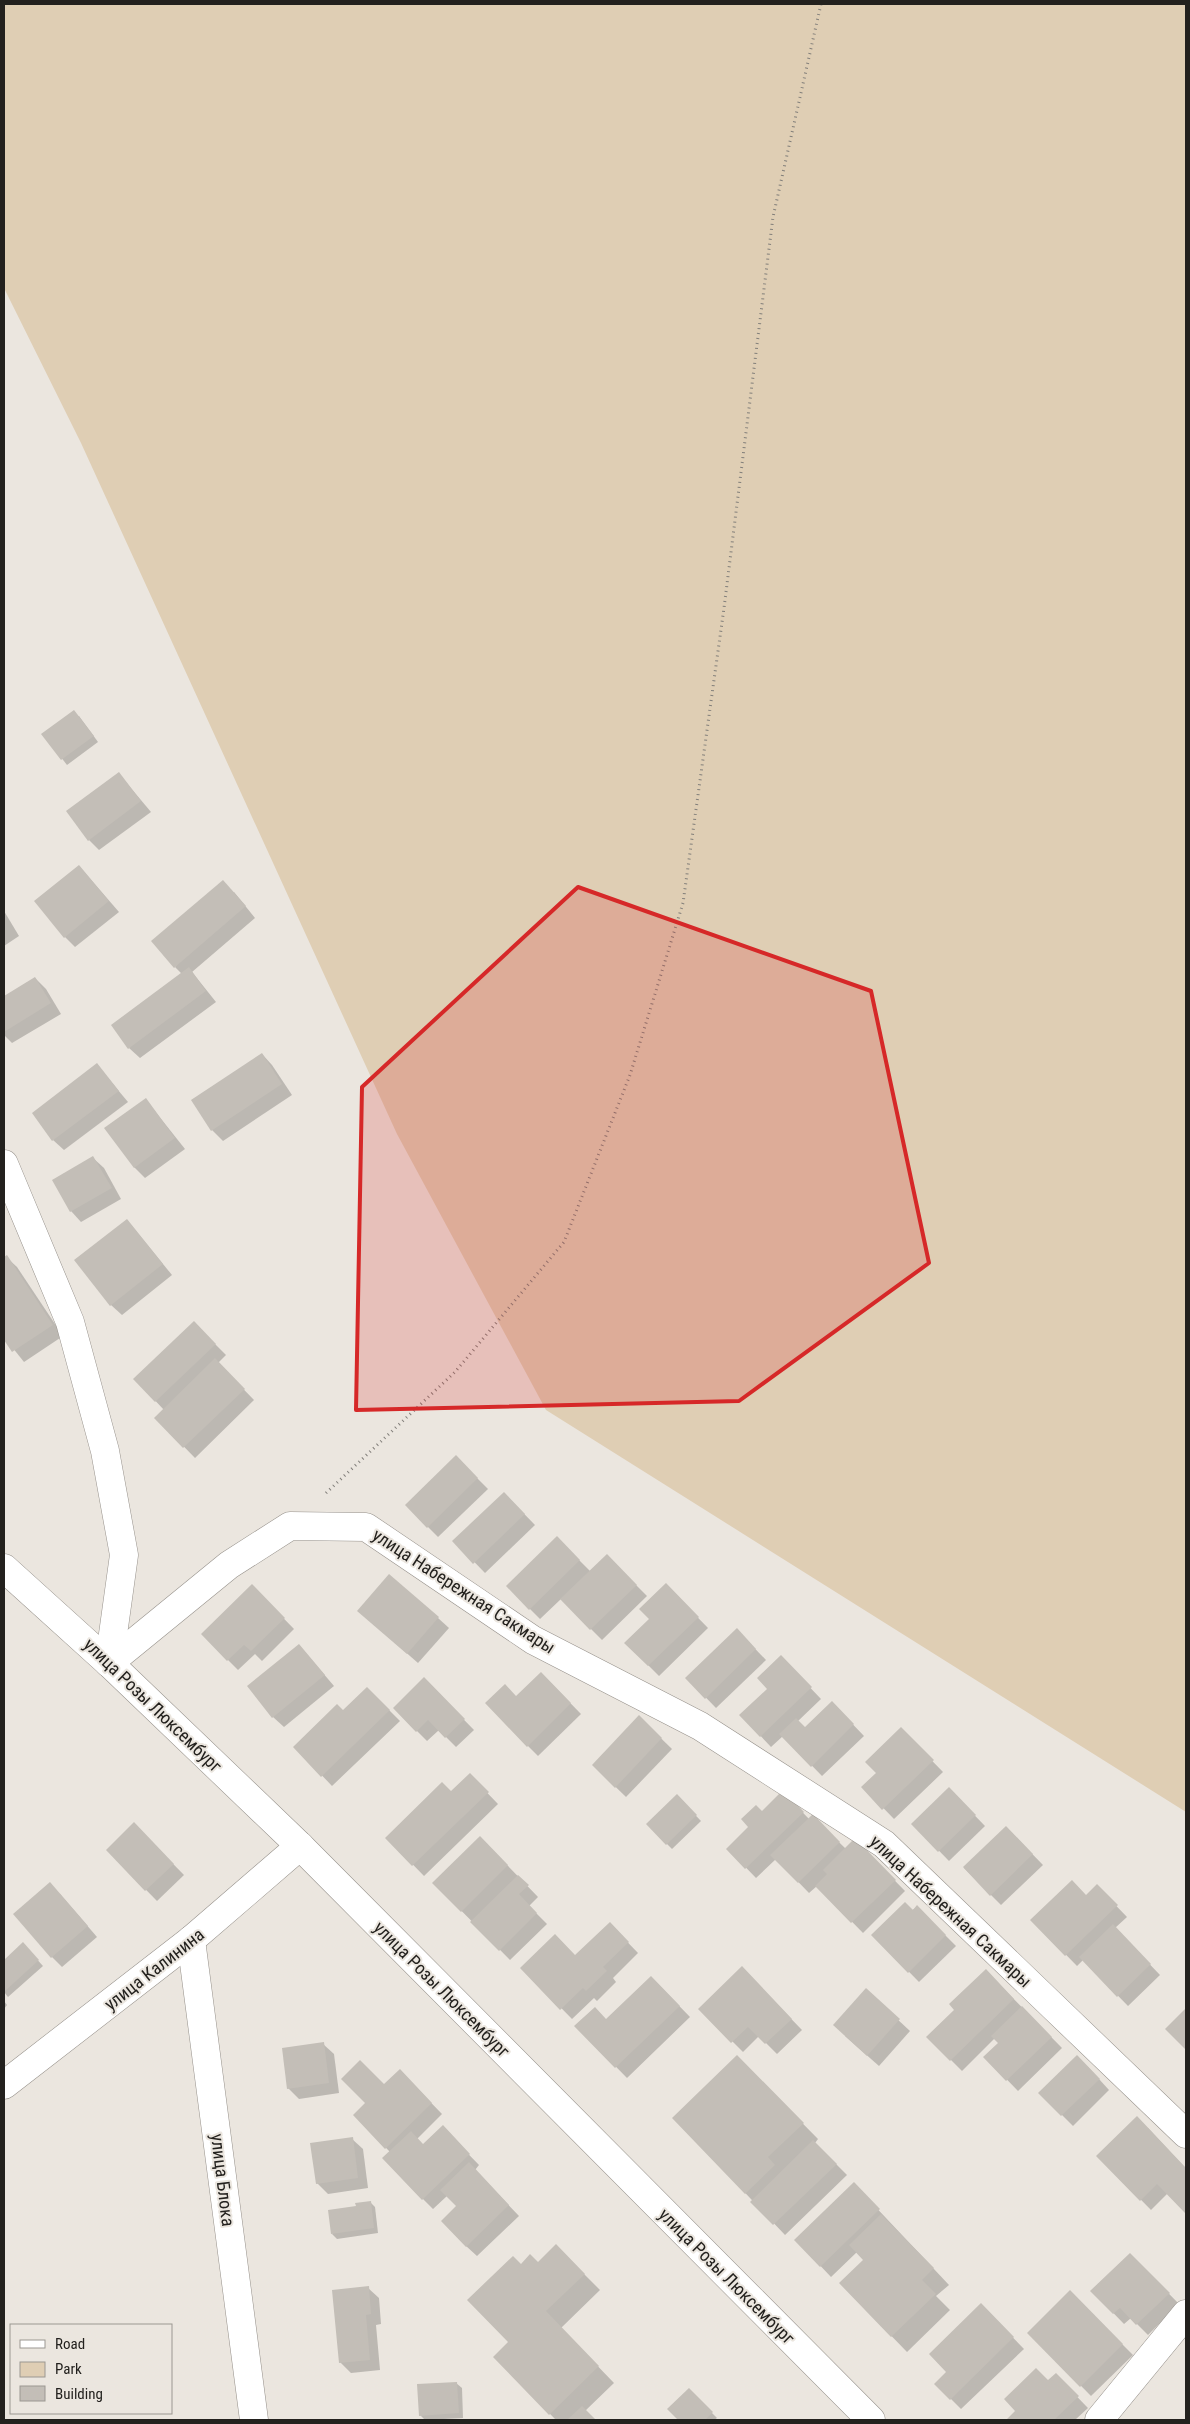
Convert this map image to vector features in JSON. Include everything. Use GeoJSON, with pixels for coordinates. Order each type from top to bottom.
{"type":"FeatureCollection","features":[{"type":"Feature","properties":{"kind":"street"},"geometry":{"type":"LineString","coordinates":[[4,1164],[70,1322],[104,1451],[124,1555],[109,1663]]}},
{"type":"Feature","properties":{"kind":"street"},"geometry":{"type":"LineString","coordinates":[[109,1663],[229,1565],[290,1526]]}},
{"type":"Feature","properties":{"kind":"street","name":"улица Набережная Сакмары"},"geometry":{"type":"LineString","coordinates":[[290,1526],[366,1527],[533,1640],[700,1726],[884,1844],[1186,2134]]}},
{"type":"Feature","properties":{"kind":"street","name":"улица Розы Люксембург"},"geometry":{"type":"LineString","coordinates":[[4,1568],[109,1663],[300,1846],[870,2420]]}},
{"type":"Feature","properties":{"kind":"street","name":"улица Калинина"},"geometry":{"type":"LineString","coordinates":[[4,2085],[191,1940],[300,1846]]}},
{"type":"Feature","properties":{"kind":"street","name":"улица Блока"},"geometry":{"type":"LineString","coordinates":[[191,1940],[254,2420]]}},
{"type":"Feature","properties":{"kind":"street"},"geometry":{"type":"LineString","coordinates":[[1099,2420],[1186,2314]]}},
{"type":"Feature","properties":{"kind":"path"},"geometry":{"type":"LineString","coordinates":[[290,1526],[455,1372],[564,1242],[630,1075],[683,903],[724,608],[773,217],[821,4]]}},
{"type":"Feature","properties":{"kind":"highlighted area"},"geometry":{"type":"Polygon","coordinates":[[[578,887],[871,991],[929,1263],[739,1401],[356,1410],[362,1087],[578,887]]]}},
{"type":"Feature","properties":{"kind":"green space"},"geometry":{"type":"Polygon","coordinates":[[[4,4],[1186,4],[1186,1812],[546,1410],[397,1134],[81,443],[4,288],[4,4]]]}},
{"type":"Feature","properties":{"kind":"building"},"geometry":{"type":"Polygon","coordinates":[[[74,710],[94,736],[61,760],[41,734],[74,710]]]}},
{"type":"Feature","properties":{"kind":"building"},"geometry":{"type":"Polygon","coordinates":[[[119,772],[141,801],[88,841],[66,811],[119,772]]]}},
{"type":"Feature","properties":{"kind":"building"},"geometry":{"type":"Polygon","coordinates":[[[79,865],[109,901],[64,938],[34,901],[79,865]]]}},
{"type":"Feature","properties":{"kind":"building"},"geometry":{"type":"Polygon","coordinates":[[[223,880],[246,906],[174,968],[151,941],[223,880]]]}},
{"type":"Feature","properties":{"kind":"building"},"geometry":{"type":"Polygon","coordinates":[[[189,967],[206,991],[128,1049],[111,1025],[189,967]]]}},
{"type":"Feature","properties":{"kind":"building"},"geometry":{"type":"Polygon","coordinates":[[[35,977],[51,1003],[4,1032],[4,996],[35,977]]]}},
{"type":"Feature","properties":{"kind":"building"},"geometry":{"type":"Polygon","coordinates":[[[262,1053],[282,1084],[211,1131],[191,1100],[262,1053]]]}},
{"type":"Feature","properties":{"kind":"building"},"geometry":{"type":"Polygon","coordinates":[[[97,1063],[119,1091],[52,1141],[32,1113],[97,1063]]]}},
{"type":"Feature","properties":{"kind":"building"},"geometry":{"type":"Polygon","coordinates":[[[146,1098],[175,1138],[134,1168],[104,1128],[146,1098]]]}},
{"type":"Feature","properties":{"kind":"building"},"geometry":{"type":"Polygon","coordinates":[[[93,1156],[112,1188],[70,1212],[52,1180],[93,1156]]]}},
{"type":"Feature","properties":{"kind":"building"},"geometry":{"type":"Polygon","coordinates":[[[127,1219],[163,1264],[110,1306],[74,1260],[127,1219]]]}},
{"type":"Feature","properties":{"kind":"building"},"geometry":{"type":"Polygon","coordinates":[[[7,1255],[53,1325],[12,1352],[4,1340],[4,1257],[7,1255]]]}},
{"type":"Feature","properties":{"kind":"building"},"geometry":{"type":"Polygon","coordinates":[[[194,1321],[216,1344],[155,1402],[133,1379],[194,1321]]]}},
{"type":"Feature","properties":{"kind":"building"},"geometry":{"type":"Polygon","coordinates":[[[215,1358],[245,1389],[183,1448],[154,1418],[215,1358]]]}},
{"type":"Feature","properties":{"kind":"building"},"geometry":{"type":"Polygon","coordinates":[[[456,1455],[478,1478],[427,1528],[405,1505],[456,1455]]]}},
{"type":"Feature","properties":{"kind":"building"},"geometry":{"type":"Polygon","coordinates":[[[504,1492],[525,1514],[473,1564],[452,1541],[504,1492]]]}},
{"type":"Feature","properties":{"kind":"building"},"geometry":{"type":"Polygon","coordinates":[[[557,1536],[580,1560],[529,1610],[506,1586],[557,1536]]]}},
{"type":"Feature","properties":{"kind":"building"},"geometry":{"type":"Polygon","coordinates":[[[607,1554],[637,1585],[590,1630],[560,1599],[607,1554]]]}},
{"type":"Feature","properties":{"kind":"building"},"geometry":{"type":"Polygon","coordinates":[[[389,1574],[439,1617],[407,1654],[357,1611],[389,1574]]]}},
{"type":"Feature","properties":{"kind":"building"},"geometry":{"type":"Polygon","coordinates":[[[666,1583],[699,1617],[648,1666],[624,1643],[649,1619],[639,1609],[666,1583]]]}},
{"type":"Feature","properties":{"kind":"building"},"geometry":{"type":"Polygon","coordinates":[[[252,1584],[285,1618],[251,1651],[244,1645],[227,1661],[201,1634],[252,1584]]]}},
{"type":"Feature","properties":{"kind":"building"},"geometry":{"type":"Polygon","coordinates":[[[737,1628],[756,1649],[705,1699],[685,1678],[737,1628]]]}},
{"type":"Feature","properties":{"kind":"building"},"geometry":{"type":"Polygon","coordinates":[[[299,1644],[325,1675],[272,1718],[247,1686],[299,1644]]]}},
{"type":"Feature","properties":{"kind":"building"},"geometry":{"type":"Polygon","coordinates":[[[781,1655],[812,1687],[760,1737],[739,1715],[767,1689],[757,1678],[781,1655]]]}},
{"type":"Feature","properties":{"kind":"building"},"geometry":{"type":"Polygon","coordinates":[[[541,1672],[571,1703],[527,1747],[485,1703],[505,1684],[516,1696],[541,1672]]]}},
{"type":"Feature","properties":{"kind":"building"},"geometry":{"type":"Polygon","coordinates":[[[424,1677],[465,1719],[445,1738],[428,1720],[416,1732],[393,1708],[424,1677]]]}},
{"type":"Feature","properties":{"kind":"building"},"geometry":{"type":"Polygon","coordinates":[[[367,1687],[390,1710],[321,1777],[293,1747],[337,1704],[343,1710],[367,1687]]]}},
{"type":"Feature","properties":{"kind":"building"},"geometry":{"type":"Polygon","coordinates":[[[832,1701],[854,1724],[811,1767],[779,1734],[796,1718],[805,1727],[832,1701]]]}},
{"type":"Feature","properties":{"kind":"building"},"geometry":{"type":"Polygon","coordinates":[[[639,1715],[662,1738],[615,1788],[592,1765],[639,1715]]]}},
{"type":"Feature","properties":{"kind":"building"},"geometry":{"type":"Polygon","coordinates":[[[901,1727],[934,1760],[882,1810],[861,1787],[876,1773],[865,1762],[901,1727]]]}},
{"type":"Feature","properties":{"kind":"building"},"geometry":{"type":"Polygon","coordinates":[[[470,1773],[489,1792],[412,1866],[385,1838],[442,1782],[451,1791],[470,1773]]]}},
{"type":"Feature","properties":{"kind":"building"},"geometry":{"type":"Polygon","coordinates":[[[949,1787],[976,1815],[938,1852],[911,1824],[949,1787]]]}},
{"type":"Feature","properties":{"kind":"building"},"geometry":{"type":"Polygon","coordinates":[[[783,1790],[804,1812],[745,1869],[726,1849],[748,1827],[741,1819],[756,1805],[762,1811],[783,1790]]]}},
{"type":"Feature","properties":{"kind":"building"},"geometry":{"type":"Polygon","coordinates":[[[677,1794],[697,1815],[666,1845],[646,1824],[677,1794]]]}},
{"type":"Feature","properties":{"kind":"building"},"geometry":{"type":"Polygon","coordinates":[[[813,1814],[840,1842],[798,1883],[770,1855],[813,1814]]]}},
{"type":"Feature","properties":{"kind":"building"},"geometry":{"type":"Polygon","coordinates":[[[134,1822],[174,1864],[145,1891],[106,1850],[134,1822]]]}},
{"type":"Feature","properties":{"kind":"building"},"geometry":{"type":"Polygon","coordinates":[[[1006,1826],[1033,1854],[990,1896],[963,1867],[1006,1826]]]}},
{"type":"Feature","properties":{"kind":"building"},"geometry":{"type":"Polygon","coordinates":[[[480,1836],[508,1865],[461,1912],[432,1883],[480,1836]]]}},
{"type":"Feature","properties":{"kind":"building"},"geometry":{"type":"Polygon","coordinates":[[[855,1838],[896,1880],[851,1923],[815,1886],[827,1874],[823,1870],[855,1838]]]}},
{"type":"Feature","properties":{"kind":"building"},"geometry":{"type":"Polygon","coordinates":[[[518,1875],[529,1885],[519,1894],[537,1913],[499,1951],[470,1922],[518,1875]]]}},
{"type":"Feature","properties":{"kind":"building"},"geometry":{"type":"Polygon","coordinates":[[[1072,1880],[1086,1895],[1097,1884],[1118,1905],[1065,1956],[1030,1920],[1072,1880]]]}},
{"type":"Feature","properties":{"kind":"building"},"geometry":{"type":"Polygon","coordinates":[[[50,1882],[88,1926],[51,1958],[13,1914],[50,1882]]]}},
{"type":"Feature","properties":{"kind":"building"},"geometry":{"type":"Polygon","coordinates":[[[905,1902],[913,1910],[917,1905],[946,1935],[908,1973],[871,1935],[905,1902]]]}},
{"type":"Feature","properties":{"kind":"building"},"geometry":{"type":"Polygon","coordinates":[[[610,1922],[629,1942],[603,1967],[607,1971],[586,1991],[583,1988],[560,2010],[520,1968],[555,1934],[575,1955],[610,1922]]]}},
{"type":"Feature","properties":{"kind":"building"},"geometry":{"type":"Polygon","coordinates":[[[1113,1924],[1151,1964],[1117,1997],[1079,1957],[1113,1924]]]}},
{"type":"Feature","properties":{"kind":"building"},"geometry":{"type":"Polygon","coordinates":[[[23,1942],[39,1960],[4,1992],[4,1960],[23,1942]]]}},
{"type":"Feature","properties":{"kind":"building"},"geometry":{"type":"Polygon","coordinates":[[[742,1966],[792,2019],[765,2044],[748,2027],[731,2043],[698,2009],[742,1966]]]}},
{"type":"Feature","properties":{"kind":"building"},"geometry":{"type":"Polygon","coordinates":[[[986,1969],[1014,1999],[950,2061],[926,2037],[954,2010],[949,2004],[986,1969]]]}},
{"type":"Feature","properties":{"kind":"building"},"geometry":{"type":"Polygon","coordinates":[[[651,1976],[680,2006],[615,2068],[574,2026],[595,2007],[606,2019],[651,1976]]]}},
{"type":"Feature","properties":{"kind":"building"},"geometry":{"type":"Polygon","coordinates":[[[866,1988],[900,2019],[867,2056],[833,2025],[866,1988]]]}},
{"type":"Feature","properties":{"kind":"building"},"geometry":{"type":"Polygon","coordinates":[[[1022,2006],[1052,2037],[1006,2081],[983,2057],[998,2043],[991,2036],[1022,2006]]]}},
{"type":"Feature","properties":{"kind":"building"},"geometry":{"type":"Polygon","coordinates":[[[1186,2008],[1186,2050],[1165,2029],[1186,2008]]]}},
{"type":"Feature","properties":{"kind":"building"},"geometry":{"type":"Polygon","coordinates":[[[324,2042],[329,2083],[287,2089],[282,2048],[324,2042]]]}},
{"type":"Feature","properties":{"kind":"building"},"geometry":{"type":"Polygon","coordinates":[[[737,2055],[804,2123],[768,2157],[775,2165],[745,2194],[672,2118],[737,2055]]]}},
{"type":"Feature","properties":{"kind":"building"},"geometry":{"type":"Polygon","coordinates":[[[1077,2055],[1100,2079],[1061,2116],[1038,2093],[1077,2055]]]}},
{"type":"Feature","properties":{"kind":"building"},"geometry":{"type":"Polygon","coordinates":[[[360,2060],[384,2084],[400,2069],[432,2103],[385,2149],[353,2115],[365,2103],[341,2079],[360,2060]]]}},
{"type":"Feature","properties":{"kind":"building"},"geometry":{"type":"Polygon","coordinates":[[[1137,2116],[1186,2168],[1185,2213],[1157,2184],[1140,2201],[1096,2156],[1137,2116]]]}},
{"type":"Feature","properties":{"kind":"building"},"geometry":{"type":"Polygon","coordinates":[[[443,2125],[470,2154],[422,2200],[382,2158],[411,2131],[423,2144],[443,2125]]]}},
{"type":"Feature","properties":{"kind":"building"},"geometry":{"type":"Polygon","coordinates":[[[353,2137],[358,2178],[316,2184],[310,2143],[353,2137]]]}},
{"type":"Feature","properties":{"kind":"building"},"geometry":{"type":"Polygon","coordinates":[[[813,2140],[837,2164],[773,2225],[750,2202],[813,2140]]]}},
{"type":"Feature","properties":{"kind":"building"},"geometry":{"type":"Polygon","coordinates":[[[469,2162],[509,2205],[466,2247],[441,2221],[456,2206],[440,2190],[469,2162]]]}},
{"type":"Feature","properties":{"kind":"building"},"geometry":{"type":"Polygon","coordinates":[[[854,2182],[880,2209],[820,2267],[794,2240],[854,2182]]]}},
{"type":"Feature","properties":{"kind":"building"},"geometry":{"type":"Polygon","coordinates":[[[371,2201],[374,2228],[331,2234],[328,2210],[356,2206],[355,2203],[371,2201]]]}},
{"type":"Feature","properties":{"kind":"building"},"geometry":{"type":"Polygon","coordinates":[[[881,2214],[934,2268],[922,2280],[936,2294],[891,2337],[839,2283],[863,2260],[849,2245],[881,2214]]]}},
{"type":"Feature","properties":{"kind":"building"},"geometry":{"type":"Polygon","coordinates":[[[556,2244],[585,2274],[546,2311],[599,2366],[549,2415],[493,2357],[508,2342],[467,2300],[513,2256],[521,2264],[530,2254],[538,2262],[556,2244]]]}},
{"type":"Feature","properties":{"kind":"building"},"geometry":{"type":"Polygon","coordinates":[[[1130,2253],[1170,2293],[1136,2325],[1120,2308],[1113,2314],[1090,2291],[1130,2253]]]}},
{"type":"Feature","properties":{"kind":"building"},"geometry":{"type":"Polygon","coordinates":[[[369,2286],[371,2314],[366,2315],[370,2360],[339,2363],[332,2290],[369,2286]]]}},
{"type":"Feature","properties":{"kind":"building"},"geometry":{"type":"Polygon","coordinates":[[[1070,2290],[1123,2344],[1080,2387],[1027,2333],[1070,2290]]]}},
{"type":"Feature","properties":{"kind":"building"},"geometry":{"type":"Polygon","coordinates":[[[981,2303],[1014,2337],[950,2400],[934,2384],[946,2372],[929,2354],[981,2303]]]}},
{"type":"Feature","properties":{"kind":"building"},"geometry":{"type":"Polygon","coordinates":[[[1036,2368],[1048,2380],[1056,2373],[1079,2396],[1054,2420],[1006,2420],[1015,2411],[1004,2399],[1036,2368]]]}},
{"type":"Feature","properties":{"kind":"building"},"geometry":{"type":"Polygon","coordinates":[[[457,2382],[459,2413],[419,2416],[417,2384],[457,2382]]]}},
{"type":"Feature","properties":{"kind":"building"},"geometry":{"type":"Polygon","coordinates":[[[689,2388],[713,2412],[705,2420],[678,2420],[667,2409],[689,2388]]]}},
{"type":"Feature","properties":{"kind":"building"},"geometry":{"type":"Polygon","coordinates":[[[582,2406],[596,2420],[567,2420],[582,2406]]]}}]}
